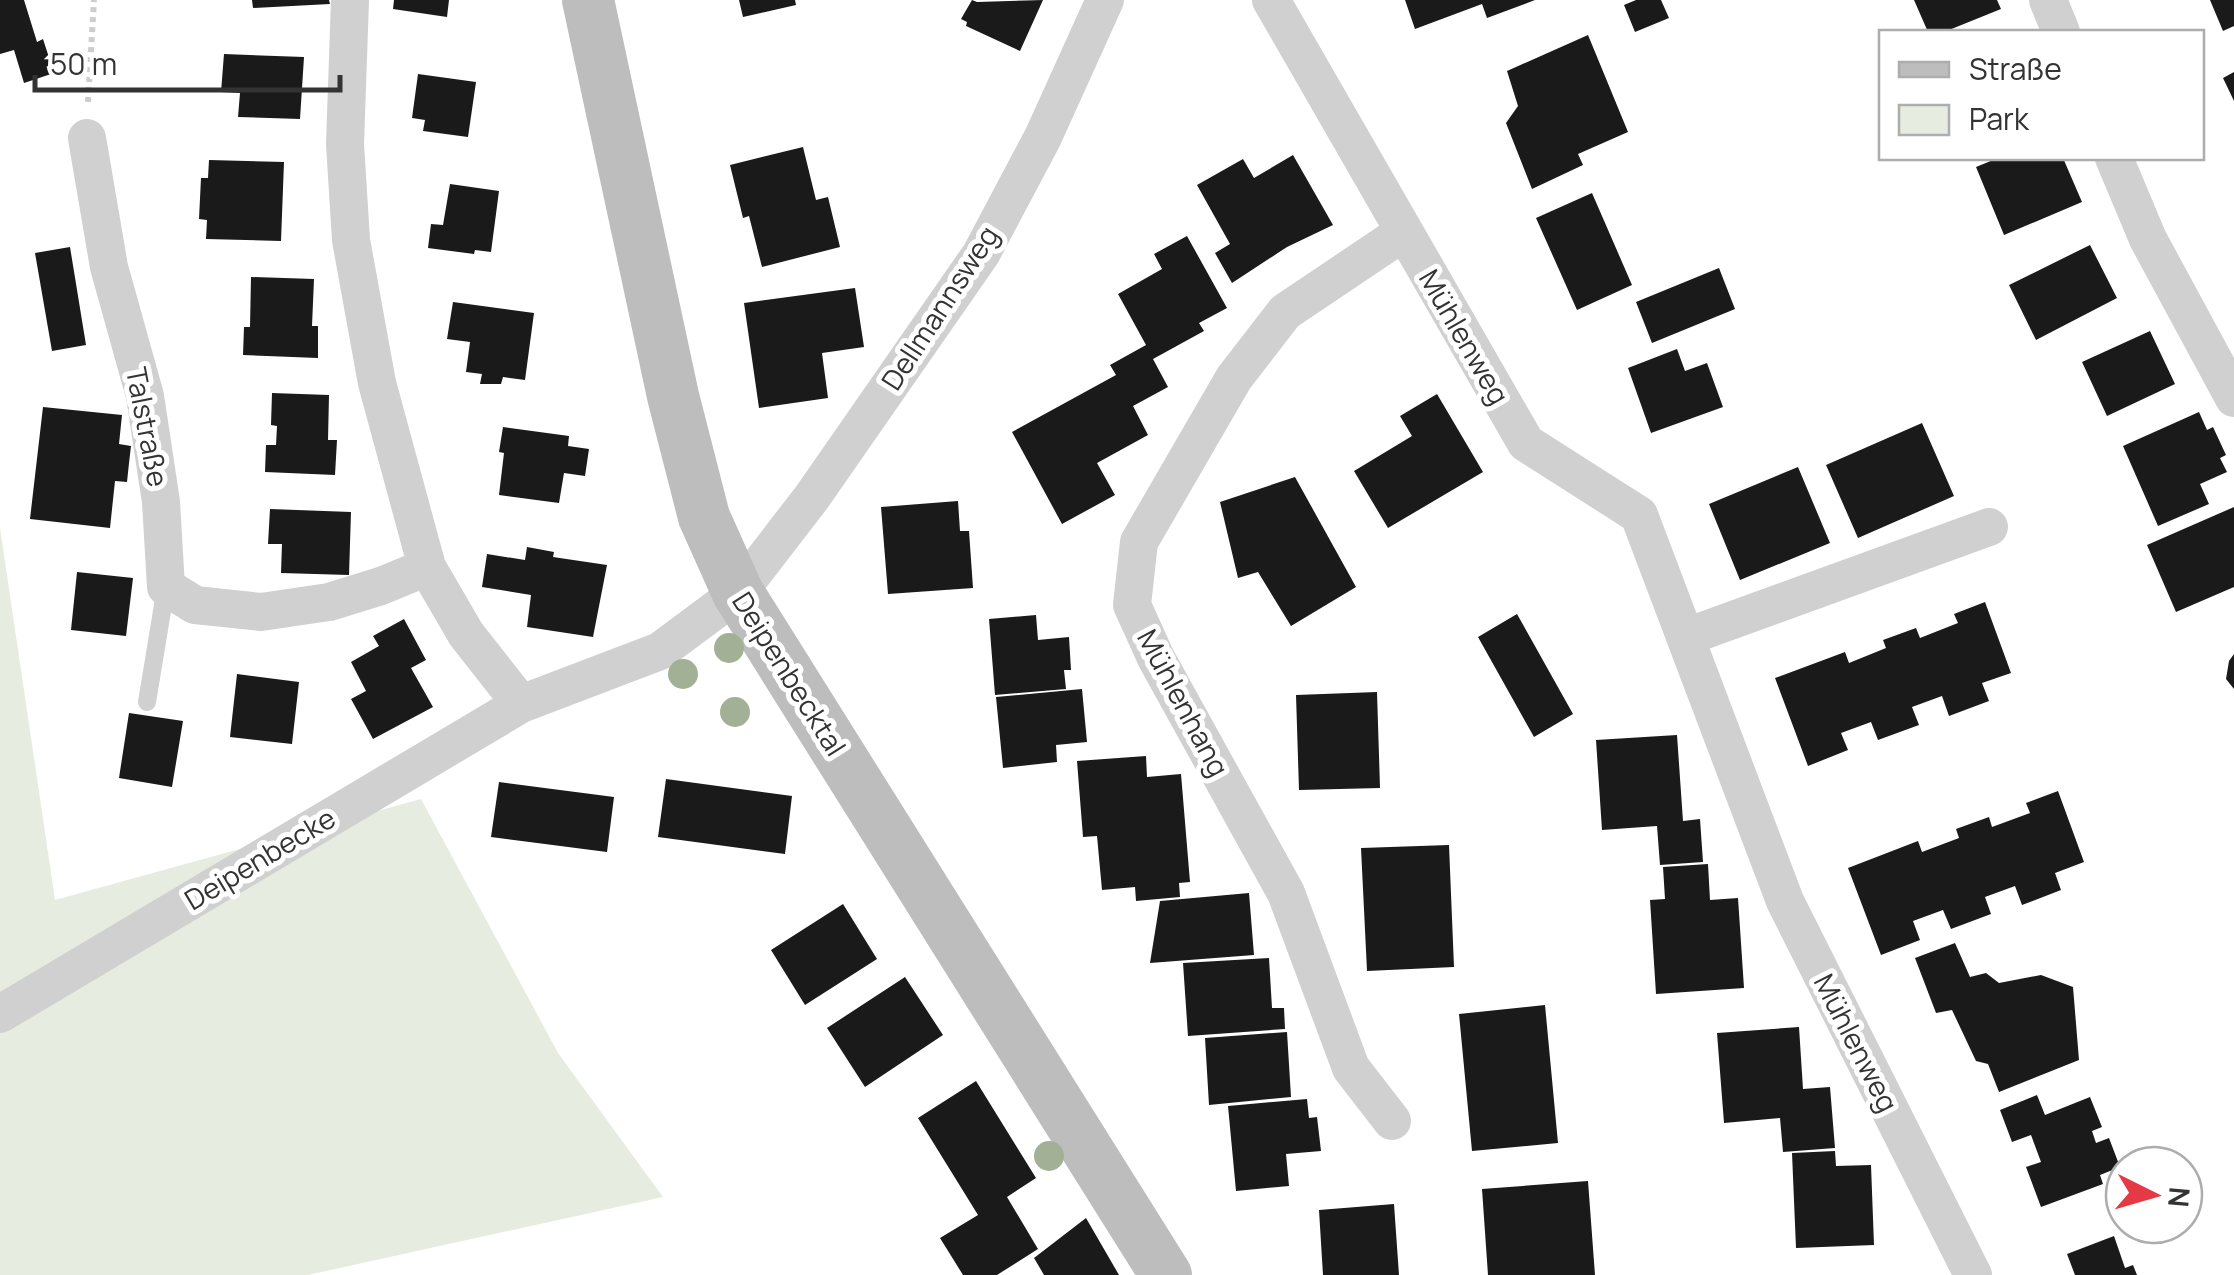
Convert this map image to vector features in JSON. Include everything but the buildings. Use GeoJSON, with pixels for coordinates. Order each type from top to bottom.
{"type":"FeatureCollection","features":[{"type":"Feature","properties":{"kind":"main road","name":"Deipenbecktal"},"geometry":{"type":"LineString","coordinates":[[588,0],[677,413],[704,517],[738,593],[1166,1275]]}},
{"type":"Feature","properties":{"kind":"street"},"geometry":{"type":"LineString","coordinates":[[350,0],[345,144],[350,240],[377,384],[426,566],[466,634],[520,704],[660,651],[738,593]]}},
{"type":"Feature","properties":{"kind":"street","name":"Dellmannsweg"},"geometry":{"type":"LineString","coordinates":[[738,593],[812,497],[980,254],[1044,137],[1105,0]]}},
{"type":"Feature","properties":{"kind":"street","name":"Mühlenweg"},"geometry":{"type":"LineString","coordinates":[[1271,0],[1526,443],[1640,515],[1785,901],[1973,1275]]}},
{"type":"Feature","properties":{"kind":"street"},"geometry":{"type":"LineString","coordinates":[[2048,0],[2060,30]]}},
{"type":"Feature","properties":{"kind":"street","name":"Talstraße"},"geometry":{"type":"LineString","coordinates":[[87,138],[109,267],[145,396],[161,502],[166,586]]}},
{"type":"Feature","properties":{"kind":"street"},"geometry":{"type":"LineString","coordinates":[[2115,160],[2148,238],[2232,385]]}},
{"type":"Feature","properties":{"kind":"street","name":"Mühlenhang"},"geometry":{"type":"LineString","coordinates":[[1392,1121],[1351,1068],[1286,893],[1156,658],[1132,605],[1138,542],[1234,378],[1284,312],[1404,232]]}},
{"type":"Feature","properties":{"kind":"street"},"geometry":{"type":"LineString","coordinates":[[1686,637],[1988,526]]}},
{"type":"Feature","properties":{"kind":"street"},"geometry":{"type":"LineString","coordinates":[[166,586],[195,605],[260,612],[329,602],[381,586],[426,566]]}},
{"type":"Feature","properties":{"kind":"street","name":"Deipenbecke"},"geometry":{"type":"LineString","coordinates":[[0,1014],[520,704]]}},
{"type":"Feature","properties":{"kind":"lane"},"geometry":{"type":"LineString","coordinates":[[148,702],[166,586]]}},
{"type":"Feature","properties":{"kind":"path"},"geometry":{"type":"LineString","coordinates":[[87,138],[94,0]]}},
{"type":"Feature","properties":{"kind":"green space"},"geometry":{"type":"Polygon","coordinates":[[[0,528],[55,900],[421,799],[558,1053],[663,1197],[308,1275],[0,1275],[0,528]]]}}]}
